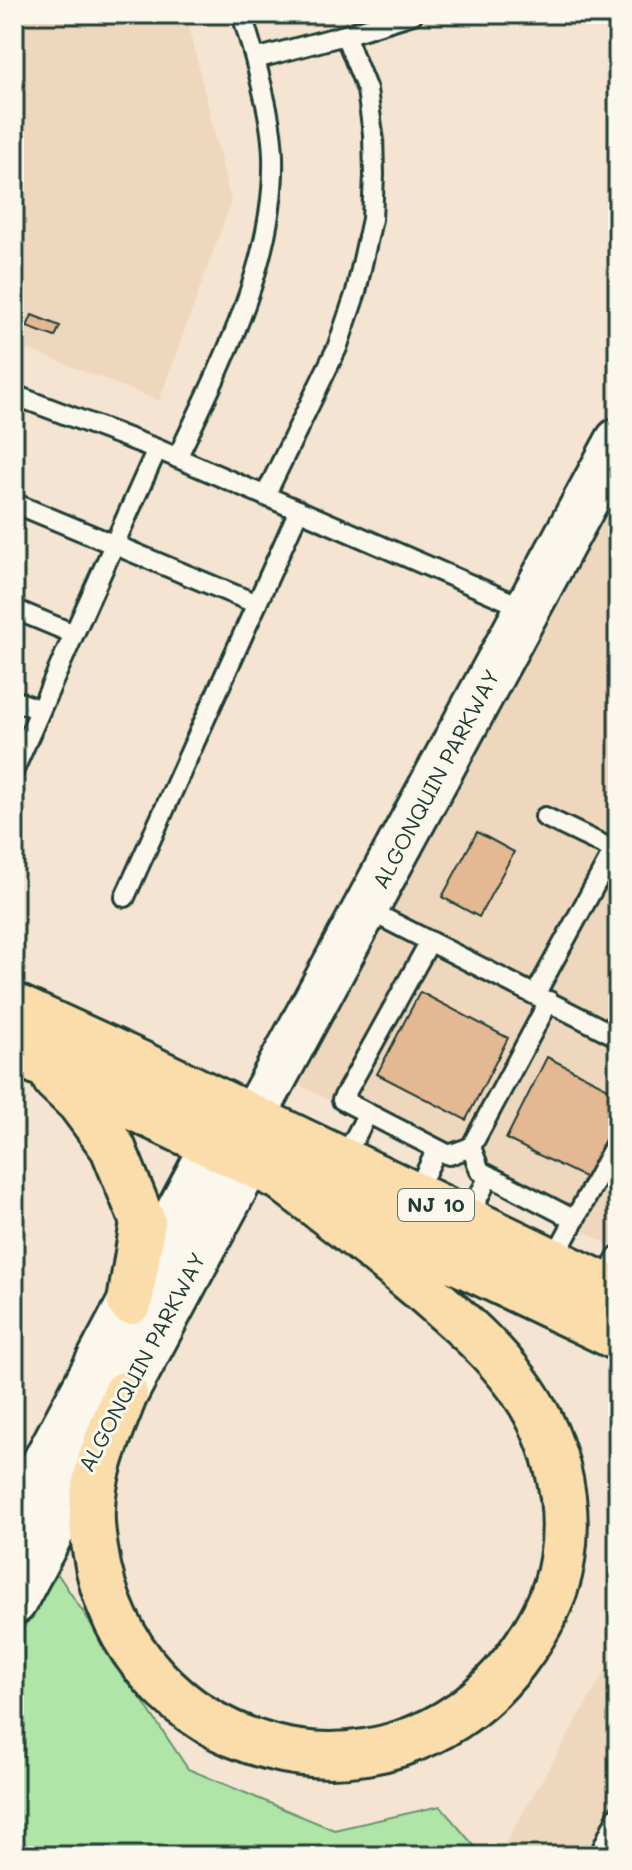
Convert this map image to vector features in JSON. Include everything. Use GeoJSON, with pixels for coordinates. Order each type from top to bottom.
{"type":"FeatureCollection","features":[{"type":"Feature","properties":{"kind":"main road","name":"NJ 10"},"geometry":{"type":"LineString","coordinates":[[15,1004],[553,1261],[613,1277]]}},
{"type":"Feature","properties":{"kind":"main road","name":"NJ 10"},"geometry":{"type":"LineString","coordinates":[[25,1056],[618,1338]]}},
{"type":"Feature","properties":{"kind":"main road"},"geometry":{"type":"LineString","coordinates":[[25,1056],[79,1102],[113,1148],[143,1222],[130,1302]]}},
{"type":"Feature","properties":{"kind":"main road"},"geometry":{"type":"LineString","coordinates":[[125,1394],[97,1470],[92,1529],[99,1572],[112,1613],[132,1651],[160,1684],[193,1712],[230,1734],[271,1748],[313,1755],[357,1754],[399,1745],[439,1728],[474,1704],[505,1673],[532,1639],[559,1580],[566,1538],[564,1495],[555,1459],[536,1413],[519,1384],[486,1344],[406,1275],[248,1161]]}},
{"type":"Feature","properties":{"kind":"street","name":"ALGONQUIN PARKWAY"},"geometry":{"type":"LineString","coordinates":[[14,1602],[248,1161],[253,1117],[618,441]]}},
{"type":"Feature","properties":{"kind":"street","name":"ALGONQUIN PARKWAY"},"geometry":{"type":"LineString","coordinates":[[14,1520],[130,1302],[248,1161]]}},
{"type":"Feature","properties":{"kind":"lane"},"geometry":{"type":"LineString","coordinates":[[177,458],[237,322],[259,264],[267,229],[273,155],[269,111],[242,14]]}},
{"type":"Feature","properties":{"kind":"lane"},"geometry":{"type":"LineString","coordinates":[[255,59],[413,14]]}},
{"type":"Feature","properties":{"kind":"lane"},"geometry":{"type":"LineString","coordinates":[[265,496],[337,348],[356,292],[372,219],[373,134],[367,90],[345,35]]}},
{"type":"Feature","properties":{"kind":"lane"},"geometry":{"type":"LineString","coordinates":[[14,395],[157,449],[527,609]]}},
{"type":"Feature","properties":{"kind":"lane"},"geometry":{"type":"LineString","coordinates":[[14,770],[157,449]]}},
{"type":"Feature","properties":{"kind":"lane"},"geometry":{"type":"LineString","coordinates":[[14,503],[257,604]]}},
{"type":"Feature","properties":{"kind":"lane"},"geometry":{"type":"LineString","coordinates":[[125,897],[299,510]]}},
{"type":"Feature","properties":{"kind":"lane"},"geometry":{"type":"LineString","coordinates":[[14,609],[74,634]]}},
{"type":"Feature","properties":{"kind":"lane"},"geometry":{"type":"LineString","coordinates":[[14,700],[40,710]]}},
{"type":"Feature","properties":{"kind":"lane"},"geometry":{"type":"LineString","coordinates":[[430,941],[342,1100],[449,1155],[471,1147],[616,851],[545,817]]}},
{"type":"Feature","properties":{"kind":"lane"},"geometry":{"type":"LineString","coordinates":[[366,909],[618,1037]]}},
{"type":"Feature","properties":{"kind":"lane"},"geometry":{"type":"LineString","coordinates":[[343,1161],[368,1113]]}},
{"type":"Feature","properties":{"kind":"lane"},"geometry":{"type":"LineString","coordinates":[[553,1261],[618,1139]]}},
{"type":"Feature","properties":{"kind":"lane"},"geometry":{"type":"LineString","coordinates":[[471,1147],[480,1171],[575,1220]]}},
{"type":"Feature","properties":{"kind":"lane"},"geometry":{"type":"LineString","coordinates":[[415,1195],[437,1149]]}},
{"type":"Feature","properties":{"kind":"lane"},"geometry":{"type":"LineString","coordinates":[[467,1220],[489,1176]]}},
{"type":"Feature","properties":{"kind":"lane"},"geometry":{"type":"LineString","coordinates":[[599,1856],[618,1815]]}},
{"type":"Feature","properties":{"kind":"shaded area"},"geometry":{"type":"Polygon","coordinates":[[[14,14],[186,14],[231,202],[159,401],[28,349],[14,372],[14,14]]]}},
{"type":"Feature","properties":{"kind":"shaded area"},"geometry":{"type":"Polygon","coordinates":[[[618,437],[618,1247],[292,1081],[618,437]]]}},
{"type":"Feature","properties":{"kind":"shaded area"},"geometry":{"type":"Polygon","coordinates":[[[618,1649],[618,1856],[498,1856],[618,1649]]]}},
{"type":"Feature","properties":{"kind":"green space"},"geometry":{"type":"Polygon","coordinates":[[[55,1570],[188,1769],[334,1830],[440,1806],[483,1856],[14,1856],[14,1646],[55,1570]]]}},
{"type":"Feature","properties":{"kind":"building"},"geometry":{"type":"Polygon","coordinates":[[[32,315],[60,326],[55,337],[27,327],[32,315]]]}},
{"type":"Feature","properties":{"kind":"building"},"geometry":{"type":"Polygon","coordinates":[[[477,832],[514,852],[479,917],[442,897],[477,832]]]}},
{"type":"Feature","properties":{"kind":"building"},"geometry":{"type":"Polygon","coordinates":[[[420,992],[508,1038],[466,1120],[377,1074],[420,992]]]}},
{"type":"Feature","properties":{"kind":"building"},"geometry":{"type":"Polygon","coordinates":[[[547,1057],[618,1093],[618,1114],[586,1178],[506,1139],[547,1057]]]}}]}
